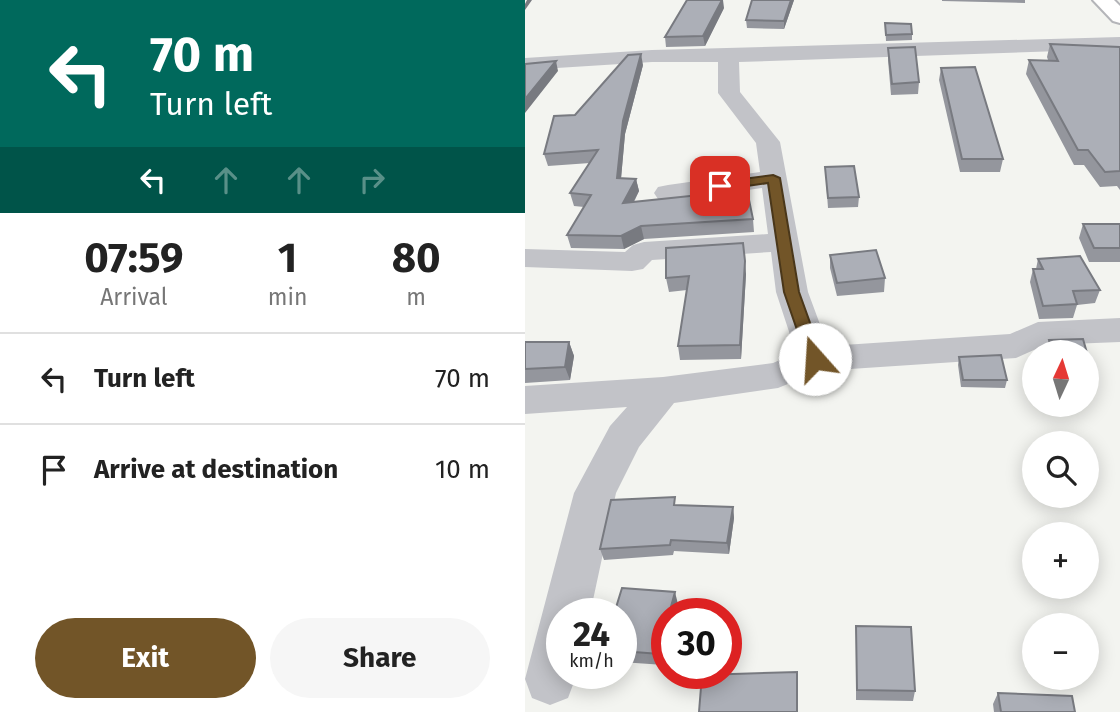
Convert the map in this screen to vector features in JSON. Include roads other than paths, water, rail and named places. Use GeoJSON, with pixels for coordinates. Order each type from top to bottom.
{"type":"FeatureCollection","features":[{"type":"Feature","properties":{"kind":"highway"},"geometry":{"type":"LineString","coordinates":[[1103,0],[1120,17]]}},
{"type":"Feature","properties":{"kind":"street"},"geometry":{"type":"LineString","coordinates":[[525,64],[652,56],[728,56],[1120,43]]}},
{"type":"Feature","properties":{"kind":"street"},"geometry":{"type":"LineString","coordinates":[[728,56],[729,93],[768,142],[792,292],[815,359]]}},
{"type":"Feature","properties":{"kind":"street"},"geometry":{"type":"LineString","coordinates":[[668,193],[773,178]]}},
{"type":"Feature","properties":{"kind":"street"},"geometry":{"type":"LineString","coordinates":[[525,258],[632,262],[644,251],[784,242]]}},
{"type":"Feature","properties":{"kind":"street"},"geometry":{"type":"LineString","coordinates":[[525,400],[663,391],[778,375],[815,359],[1016,346],[1038,334],[1120,330]]}},
{"type":"Feature","properties":{"kind":"street"},"geometry":{"type":"LineString","coordinates":[[570,598],[595,493],[624,437],[663,391]]}}]}
